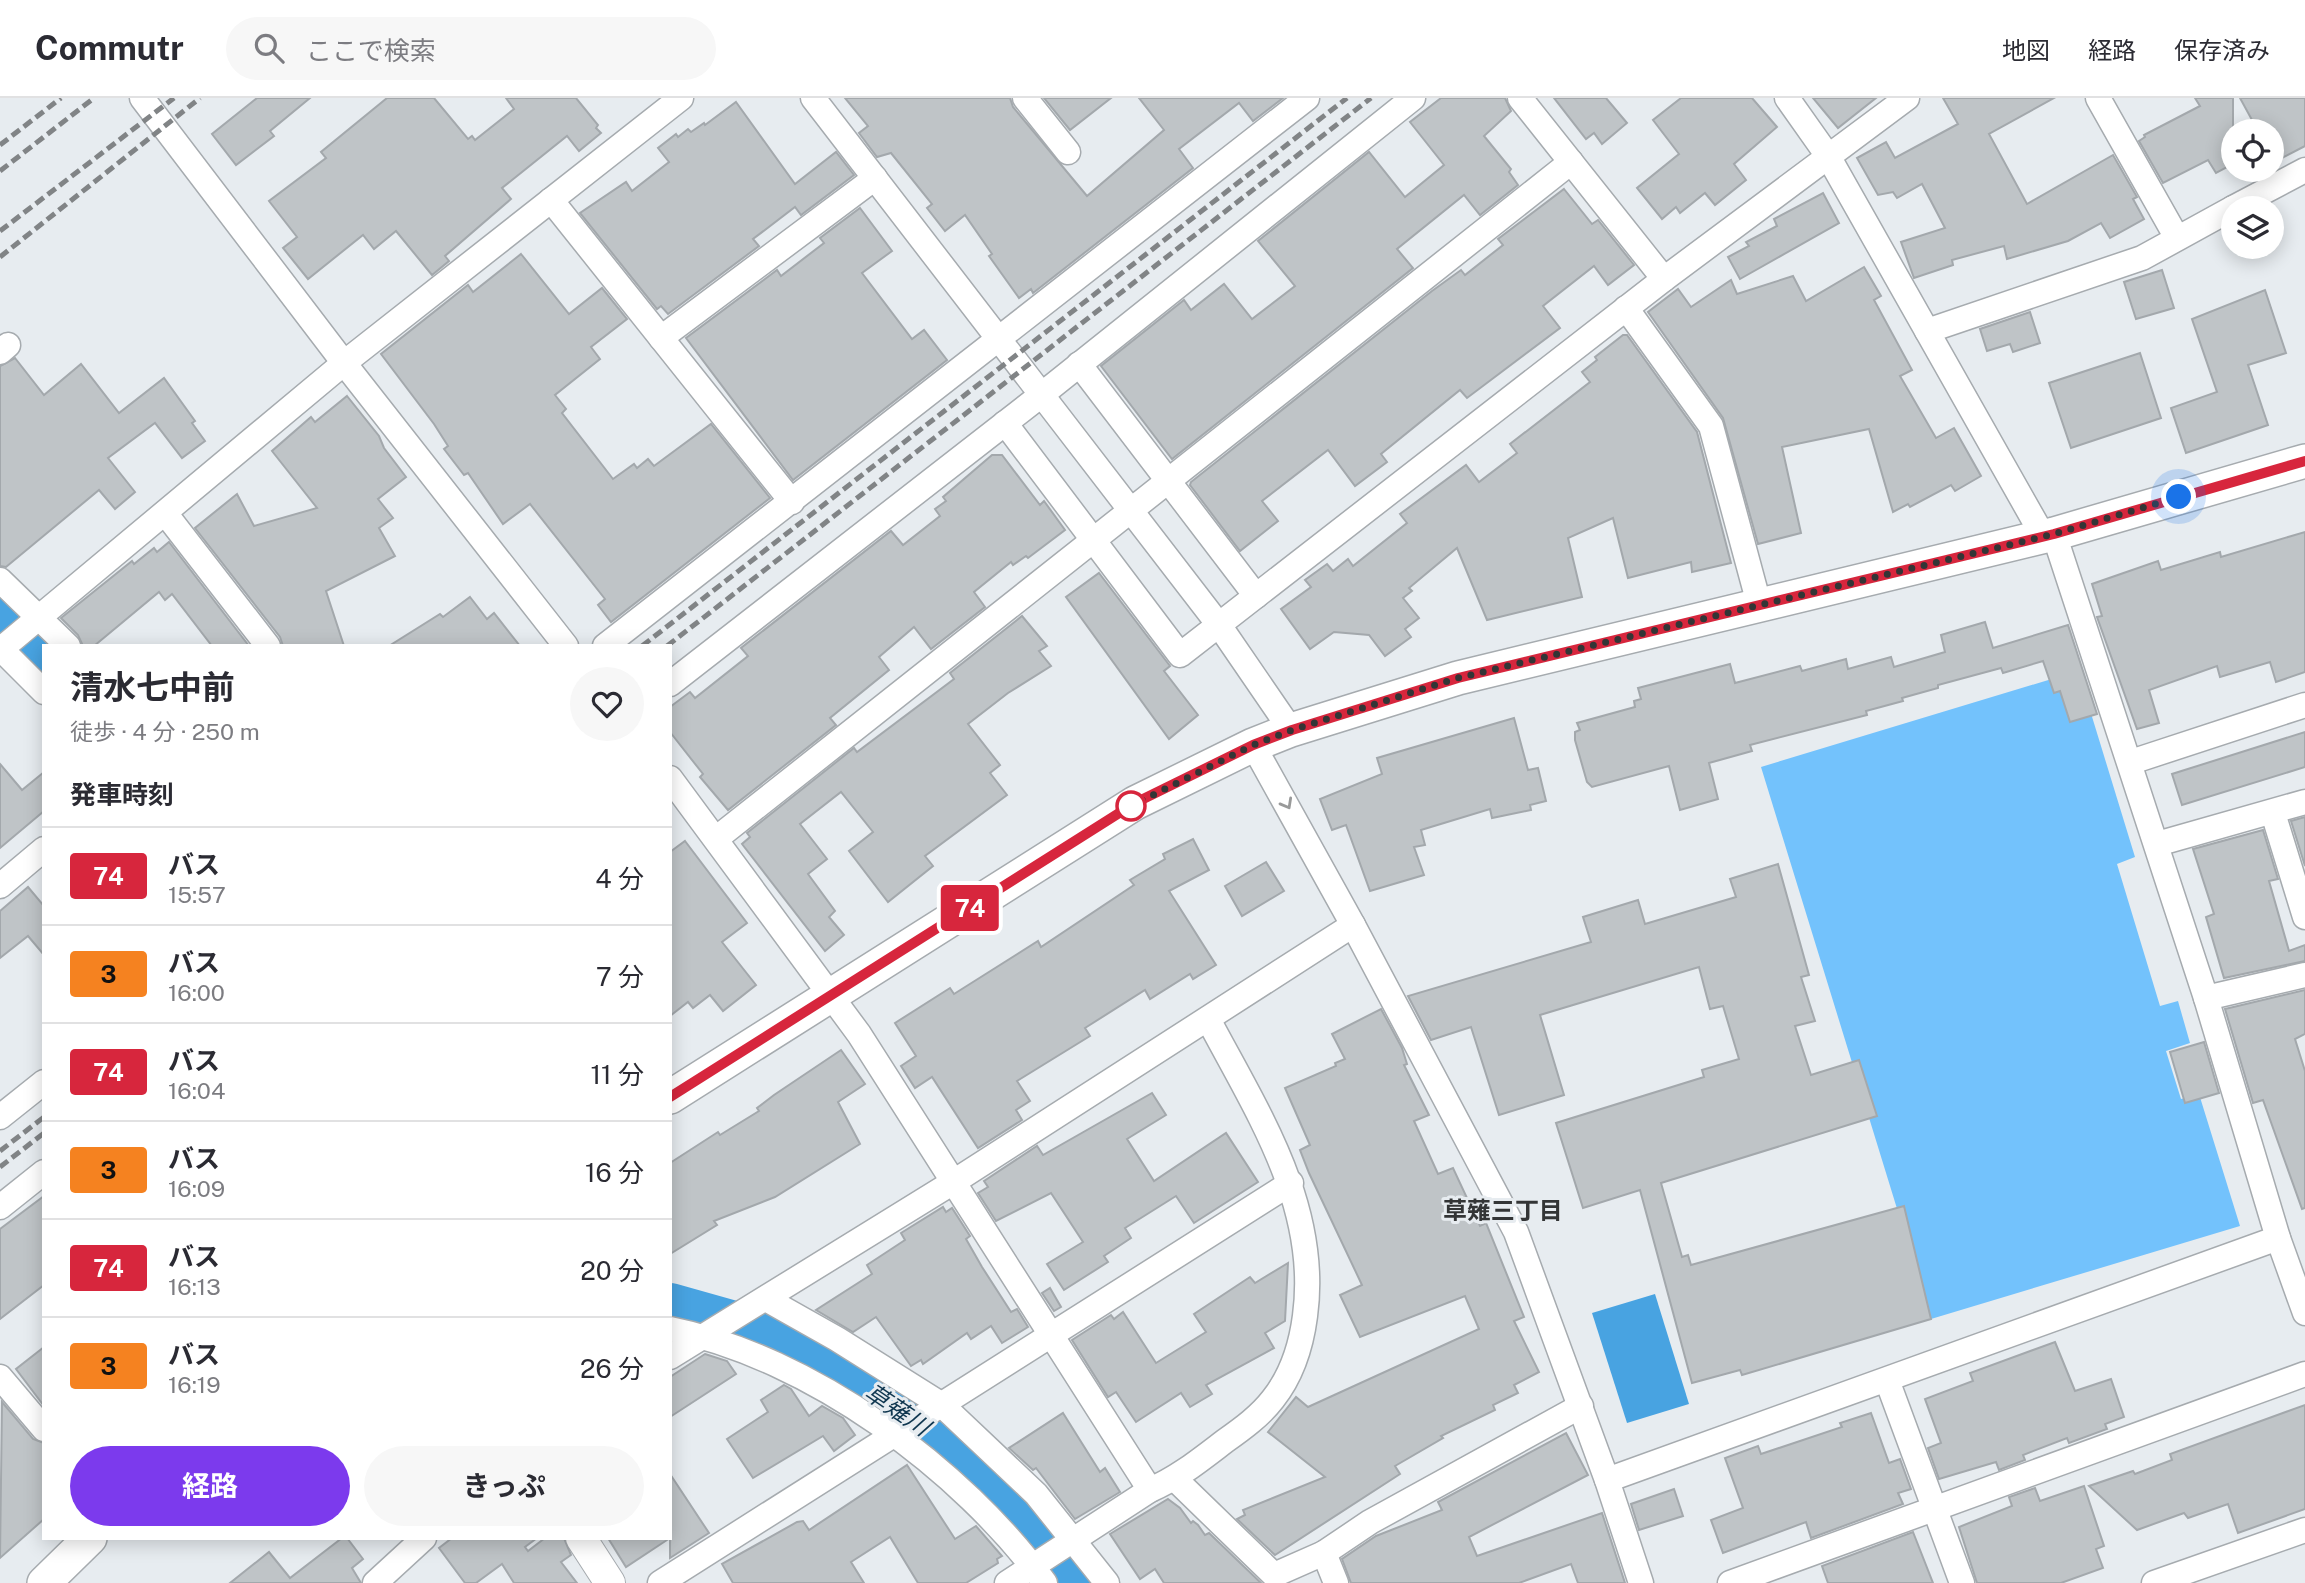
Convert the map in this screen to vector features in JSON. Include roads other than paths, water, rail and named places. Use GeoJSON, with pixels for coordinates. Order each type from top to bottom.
{"type":"FeatureCollection","features":[{"type":"Feature","properties":{"kind":"main road"},"geometry":{"type":"LineString","coordinates":[[672,1096],[1135,803],[1253,745],[1292,730],[1458,678],[2048,535],[2305,461]]}},
{"type":"Feature","properties":{"kind":"main road"},"geometry":{"type":"LineString","coordinates":[[44,1583],[88,1540]]}},
{"type":"Feature","properties":{"kind":"street"},"geometry":{"type":"LineString","coordinates":[[142,98],[344,363],[564,644]]}},
{"type":"Feature","properties":{"kind":"street"},"geometry":{"type":"LineString","coordinates":[[42,690],[0,649],[344,363],[681,98]]}},
{"type":"Feature","properties":{"kind":"street"},"geometry":{"type":"LineString","coordinates":[[813,98],[1219,625],[1292,730]]}},
{"type":"Feature","properties":{"kind":"street"},"geometry":{"type":"LineString","coordinates":[[1025,98],[1068,152]]}},
{"type":"Feature","properties":{"kind":"street"},"geometry":{"type":"LineString","coordinates":[[608,644],[1307,98]]}},
{"type":"Feature","properties":{"kind":"street"},"geometry":{"type":"LineString","coordinates":[[672,682],[1040,396],[1413,98]]}},
{"type":"Feature","properties":{"kind":"street"},"geometry":{"type":"LineString","coordinates":[[1520,98],[1664,279]]}},
{"type":"Feature","properties":{"kind":"street"},"geometry":{"type":"LineString","coordinates":[[1787,98],[1828,156],[1927,331],[2048,535],[2131,762],[2278,1238],[2305,1312]]}},
{"type":"Feature","properties":{"kind":"street"},"geometry":{"type":"LineString","coordinates":[[1005,423],[1180,655],[1626,308],[1907,98]]}},
{"type":"Feature","properties":{"kind":"street"},"geometry":{"type":"LineString","coordinates":[[2098,98],[2177,238]]}},
{"type":"Feature","properties":{"kind":"street"},"geometry":{"type":"LineString","coordinates":[[717,838],[1571,162]]}},
{"type":"Feature","properties":{"kind":"street"},"geometry":{"type":"LineString","coordinates":[[2256,196],[2305,170]]}},
{"type":"Feature","properties":{"kind":"street"},"geometry":{"type":"LineString","coordinates":[[661,338],[875,178]]}},
{"type":"Feature","properties":{"kind":"street"},"geometry":{"type":"LineString","coordinates":[[551,200],[792,502]]}},
{"type":"Feature","properties":{"kind":"street"},"geometry":{"type":"LineString","coordinates":[[1927,331],[2142,258],[2221,214]]}},
{"type":"Feature","properties":{"kind":"street"},"geometry":{"type":"LineString","coordinates":[[1626,308],[1711,426],[1759,604]]}},
{"type":"Feature","properties":{"kind":"street"},"geometry":{"type":"LineString","coordinates":[[1079,364],[1256,596]]}},
{"type":"Feature","properties":{"kind":"street"},"geometry":{"type":"LineString","coordinates":[[165,513],[266,644]]}},
{"type":"Feature","properties":{"kind":"street"},"geometry":{"type":"LineString","coordinates":[[0,580],[66,644]]}},
{"type":"Feature","properties":{"kind":"street"},"geometry":{"type":"LineString","coordinates":[[2131,762],[2305,705]]}},
{"type":"Feature","properties":{"kind":"street"},"geometry":{"type":"LineString","coordinates":[[1253,745],[1353,925],[1516,1232],[1607,1480],[1640,1583]]}},
{"type":"Feature","properties":{"kind":"street"},"geometry":{"type":"LineString","coordinates":[[672,781],[832,996],[955,1181],[1150,1490]]}},
{"type":"Feature","properties":{"kind":"street"},"geometry":{"type":"LineString","coordinates":[[2157,844],[2305,802]]}},
{"type":"Feature","properties":{"kind":"street"},"geometry":{"type":"LineString","coordinates":[[2273,813],[2305,917]]}},
{"type":"Feature","properties":{"kind":"street"},"geometry":{"type":"LineString","coordinates":[[0,886],[42,851]]}},
{"type":"Feature","properties":{"kind":"street"},"geometry":{"type":"LineString","coordinates":[[672,1356],[955,1181],[1353,925]]}},
{"type":"Feature","properties":{"kind":"street"},"geometry":{"type":"LineString","coordinates":[[2206,998],[2305,975]]}},
{"type":"Feature","properties":{"kind":"street"},"geometry":{"type":"LineString","coordinates":[[1007,1583],[1039,1575],[1075,1541],[1150,1490],[1175,1479],[1252,1422],[1273,1400],[1291,1371],[1302,1337],[1308,1269],[1301,1219],[1291,1183],[1208,1019]]}},
{"type":"Feature","properties":{"kind":"street"},"geometry":{"type":"LineString","coordinates":[[0,1116],[42,1084]]}},
{"type":"Feature","properties":{"kind":"street"},"geometry":{"type":"LineString","coordinates":[[0,1208],[42,1174]]}},
{"type":"Feature","properties":{"kind":"street"},"geometry":{"type":"LineString","coordinates":[[660,1583],[1291,1183]]}},
{"type":"Feature","properties":{"kind":"street"},"geometry":{"type":"LineString","coordinates":[[1607,1480],[2278,1238]]}},
{"type":"Feature","properties":{"kind":"street"},"geometry":{"type":"LineString","coordinates":[[766,1299],[837,1339],[942,1405],[1036,1494],[1107,1583]]}},
{"type":"Feature","properties":{"kind":"street"},"geometry":{"type":"LineString","coordinates":[[672,1329],[705,1336],[773,1363],[897,1435],[1000,1526],[1039,1575]]}},
{"type":"Feature","properties":{"kind":"street"},"geometry":{"type":"LineString","coordinates":[[1730,1583],[2305,1374]]}},
{"type":"Feature","properties":{"kind":"street"},"geometry":{"type":"LineString","coordinates":[[0,1377],[42,1427]]}},
{"type":"Feature","properties":{"kind":"street"},"geometry":{"type":"LineString","coordinates":[[1888,1380],[1962,1583]]}},
{"type":"Feature","properties":{"kind":"street"},"geometry":{"type":"LineString","coordinates":[[1175,1479],[1273,1575],[1324,1553],[1370,1522],[1580,1406]]}},
{"type":"Feature","properties":{"kind":"street"},"geometry":{"type":"LineString","coordinates":[[2154,1583],[2305,1530]]}},
{"type":"Feature","properties":{"kind":"street"},"geometry":{"type":"LineString","coordinates":[[375,1583],[422,1540]]}},
{"type":"Feature","properties":{"kind":"street"},"geometry":{"type":"LineString","coordinates":[[582,1540],[610,1583]]}},
{"type":"Feature","properties":{"kind":"street"},"geometry":{"type":"LineString","coordinates":[[1324,1553],[1336,1583]]}},
{"type":"Feature","properties":{"kind":"waterway","name":"草薙川"},"geometry":{"type":"LineString","coordinates":[[0,602],[42,647]]}},
{"type":"Feature","properties":{"kind":"waterway","name":"草薙川"},"geometry":{"type":"LineString","coordinates":[[672,1310],[773,1338],[895,1403],[1006,1495],[1074,1583]]}},
{"type":"Feature","properties":{"kind":"railway"},"geometry":{"type":"LineString","coordinates":[[0,145],[61,98]]}},
{"type":"Feature","properties":{"kind":"railway"},"geometry":{"type":"LineString","coordinates":[[0,171],[94,98]]}},
{"type":"Feature","properties":{"kind":"railway"},"geometry":{"type":"LineString","coordinates":[[0,231],[174,98]]}},
{"type":"Feature","properties":{"kind":"railway"},"geometry":{"type":"LineString","coordinates":[[0,257],[200,98]]}},
{"type":"Feature","properties":{"kind":"railway"},"geometry":{"type":"LineString","coordinates":[[645,644],[1347,98]]}},
{"type":"Feature","properties":{"kind":"railway"},"geometry":{"type":"LineString","coordinates":[[670,644],[1371,98]]}},
{"type":"Feature","properties":{"kind":"railway"},"geometry":{"type":"LineString","coordinates":[[0,1151],[42,1119]]}},
{"type":"Feature","properties":{"kind":"railway"},"geometry":{"type":"LineString","coordinates":[[0,1167],[42,1135]]}},
{"type":"Feature","properties":{"kind":"district","name":"草薙三丁目"},"geometry":{"type":"Point","coordinates":[1503,1211]}}]}
